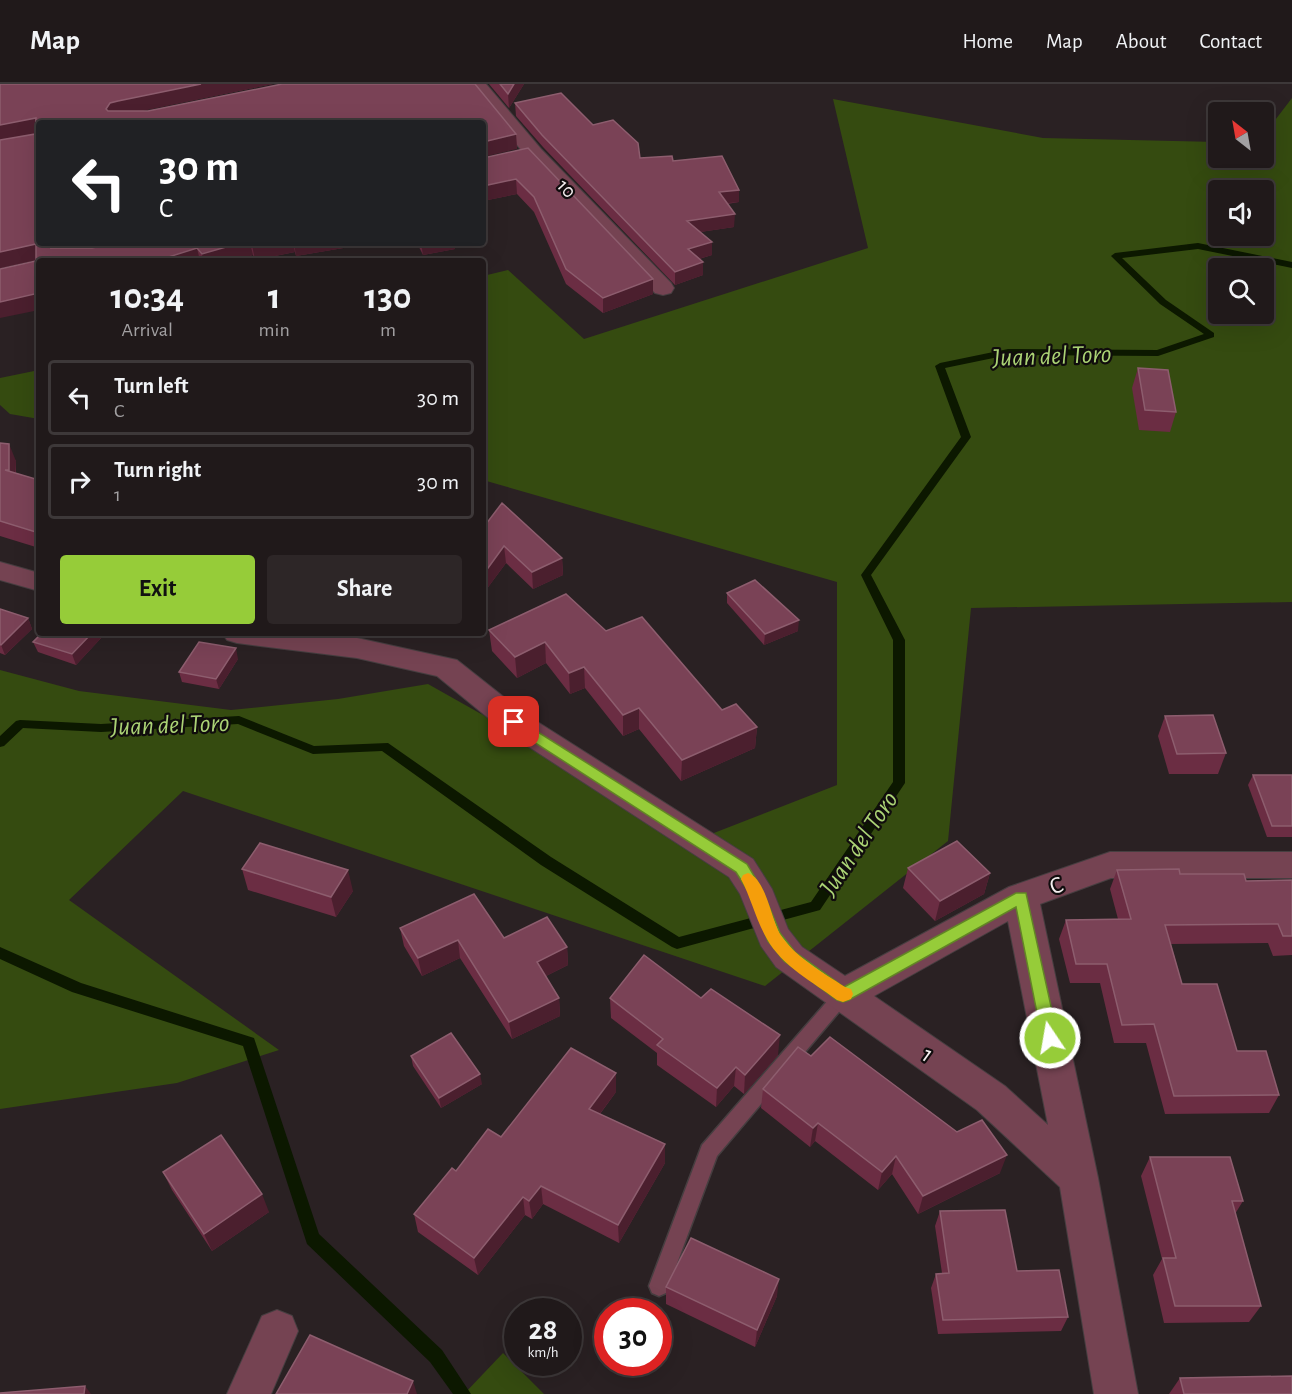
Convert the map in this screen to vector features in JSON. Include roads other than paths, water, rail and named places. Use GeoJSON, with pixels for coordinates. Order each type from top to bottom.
{"type":"FeatureCollection","features":[{"type":"Feature","properties":{"kind":"street","name":"10"},"geometry":{"type":"LineString","coordinates":[[476,84],[534,153],[663,288]]}},
{"type":"Feature","properties":{"kind":"street"},"geometry":{"type":"LineString","coordinates":[[514,158],[534,153]]}},
{"type":"Feature","properties":{"kind":"street"},"geometry":{"type":"LineString","coordinates":[[0,571],[36,581]]}},
{"type":"Feature","properties":{"kind":"street","name":"1"},"geometry":{"type":"LineString","coordinates":[[261,636],[357,648],[446,667],[514,722],[741,868],[755,889],[773,936],[789,957],[991,1098],[1078,1178]]}},
{"type":"Feature","properties":{"kind":"street","name":"C"},"geometry":{"type":"LineString","coordinates":[[843,995],[1021,897],[1110,865],[1292,864]]}},
{"type":"Feature","properties":{"kind":"street"},"geometry":{"type":"LineString","coordinates":[[1021,897],[1078,1178],[1116,1394]]}},
{"type":"Feature","properties":{"kind":"street"},"geometry":{"type":"LineString","coordinates":[[249,1394],[277,1331]]}},
{"type":"Feature","properties":{"kind":"lane"},"geometry":{"type":"LineString","coordinates":[[659,1286],[709,1151],[843,995]]}},
{"type":"Feature","properties":{"kind":"waterway","name":"Juan del Toro"},"geometry":{"type":"LineString","coordinates":[[0,743],[20,724],[101,728],[239,720],[313,750],[384,746],[546,861],[677,943],[815,906],[899,783],[899,640],[866,575],[966,437],[940,366],[1008,352],[1158,353],[1211,335],[1163,302],[1115,256],[1198,246],[1292,265]]}},
{"type":"Feature","properties":{"kind":"waterway"},"geometry":{"type":"LineString","coordinates":[[0,953],[77,988],[249,1042],[313,1239],[436,1356],[463,1394]]}}]}
